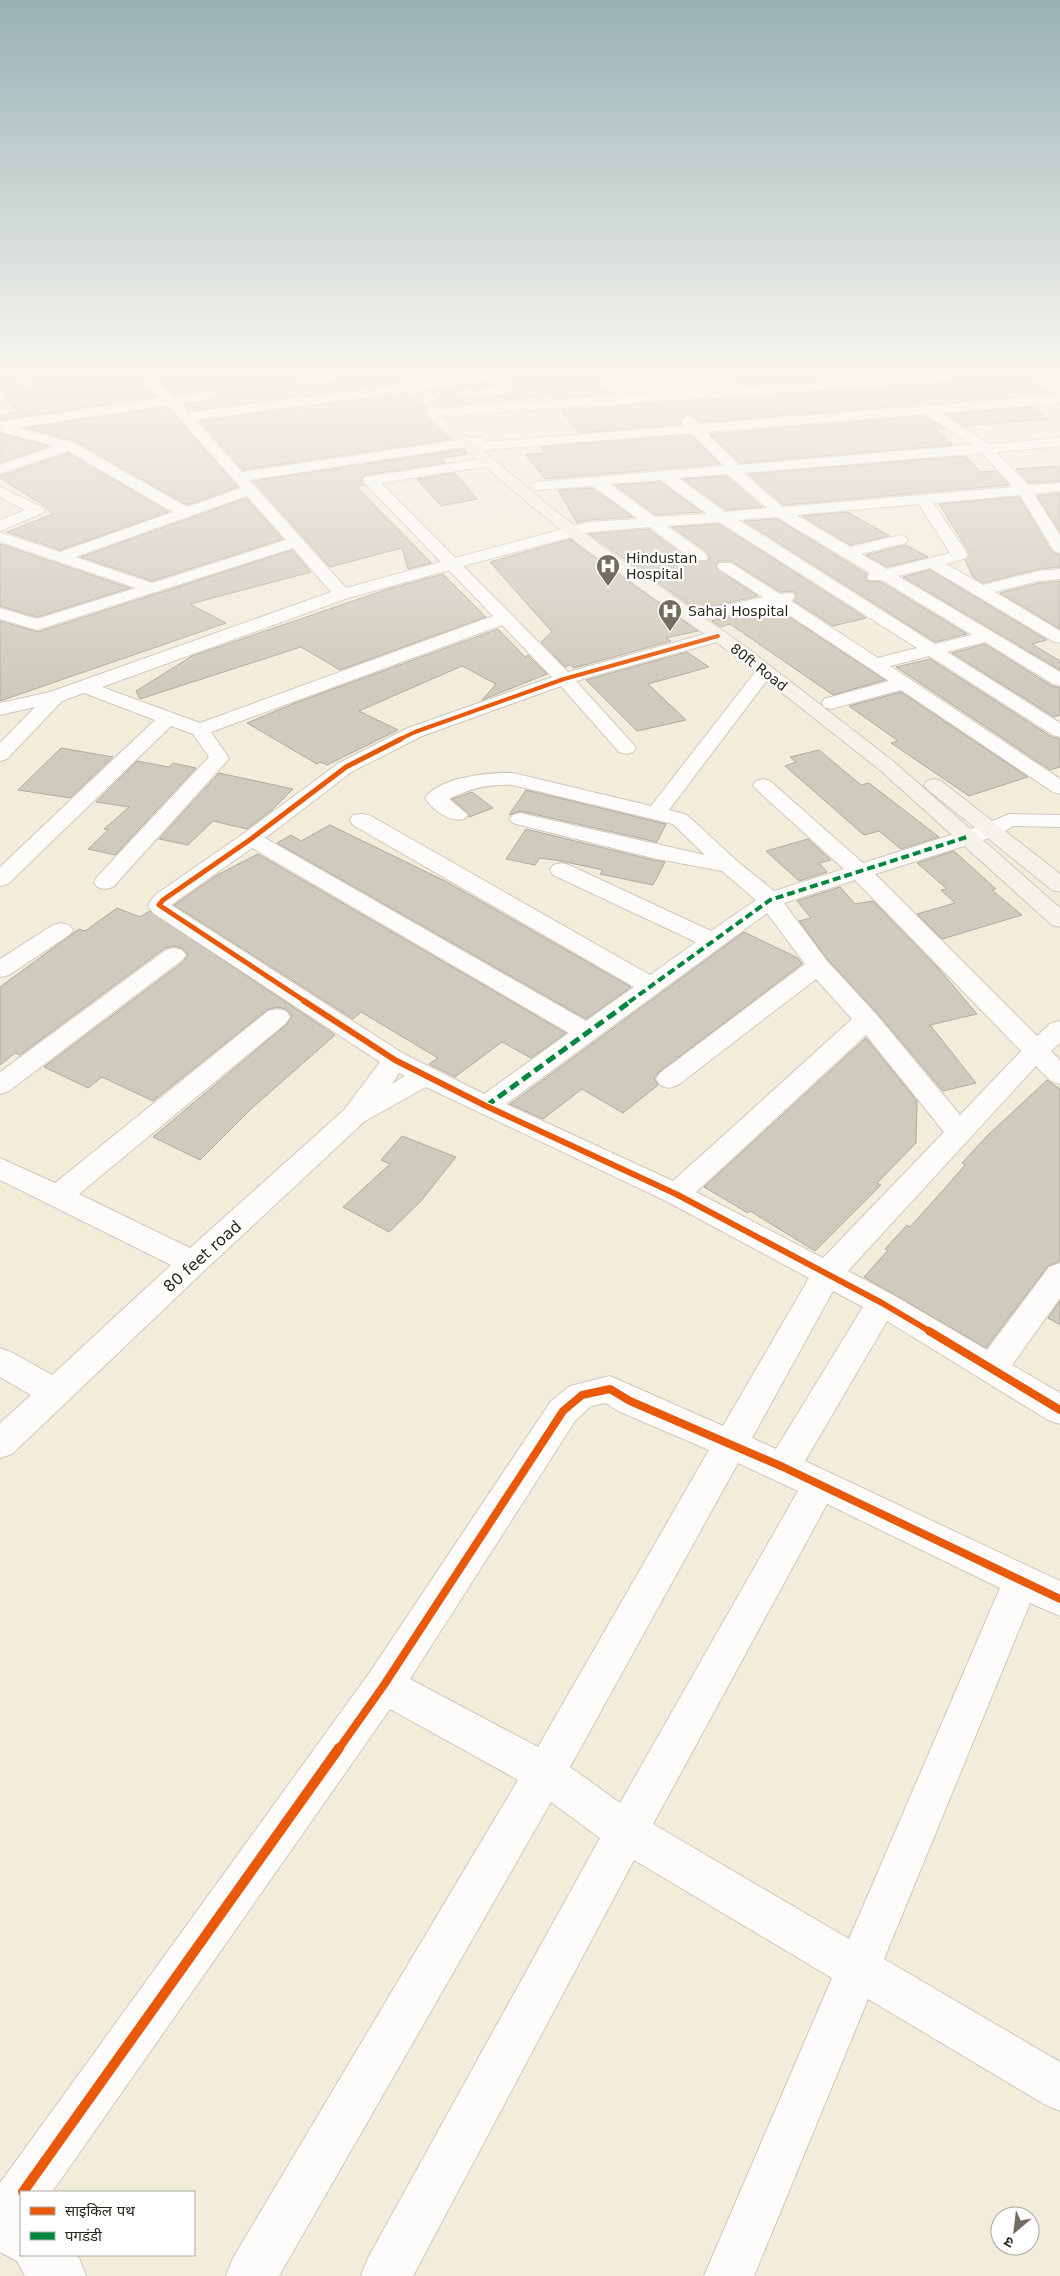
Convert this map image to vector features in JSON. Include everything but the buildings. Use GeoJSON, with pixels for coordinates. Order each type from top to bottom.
{"type":"FeatureCollection","features":[{"type":"Feature","properties":{"kind":"main road"},"geometry":{"type":"LineString","coordinates":[[517,475],[581,529],[715,625],[775,664],[831,704],[1060,886]]}},
{"type":"Feature","properties":{"kind":"main road"},"geometry":{"type":"LineString","coordinates":[[522,475],[537,486],[581,529]]}},
{"type":"Feature","properties":{"kind":"main road","name":"80ft Road"},"geometry":{"type":"LineString","coordinates":[[715,625],[765,671],[887,766],[1060,920]]}},
{"type":"Feature","properties":{"kind":"street"},"geometry":{"type":"LineString","coordinates":[[120,475],[186,513]]}},
{"type":"Feature","properties":{"kind":"street"},"geometry":{"type":"LineString","coordinates":[[238,477],[250,475]]}},
{"type":"Feature","properties":{"kind":"street"},"geometry":{"type":"LineString","coordinates":[[383,475],[370,480],[564,679],[626,748]]}},
{"type":"Feature","properties":{"kind":"street"},"geometry":{"type":"LineString","coordinates":[[537,486],[674,475]]}},
{"type":"Feature","properties":{"kind":"street"},"geometry":{"type":"LineString","coordinates":[[740,475],[780,512],[850,552],[1060,680]]}},
{"type":"Feature","properties":{"kind":"street"},"geometry":{"type":"LineString","coordinates":[[1010,475],[1024,490],[1060,548]]}},
{"type":"Feature","properties":{"kind":"street"},"geometry":{"type":"LineString","coordinates":[[665,476],[722,517],[1060,731]]}},
{"type":"Feature","properties":{"kind":"street"},"geometry":{"type":"LineString","coordinates":[[238,477],[342,594]]}},
{"type":"Feature","properties":{"kind":"street"},"geometry":{"type":"LineString","coordinates":[[597,482],[700,557]]}},
{"type":"Feature","properties":{"kind":"street"},"geometry":{"type":"LineString","coordinates":[[0,709],[55,697],[342,594],[581,529],[1060,487]]}},
{"type":"Feature","properties":{"kind":"street"},"geometry":{"type":"LineString","coordinates":[[60,557],[250,490]]}},
{"type":"Feature","properties":{"kind":"street"},"geometry":{"type":"LineString","coordinates":[[0,491],[37,510],[0,526]]}},
{"type":"Feature","properties":{"kind":"street"},"geometry":{"type":"LineString","coordinates":[[923,499],[960,555],[777,599],[715,625],[415,732],[346,767],[251,839],[163,900],[159,905],[395,1060],[486,1106],[676,1194],[882,1303],[1060,1410]]}},
{"type":"Feature","properties":{"kind":"street"},"geometry":{"type":"LineString","coordinates":[[0,537],[152,588]]}},
{"type":"Feature","properties":{"kind":"street"},"geometry":{"type":"LineString","coordinates":[[850,552],[900,540]]}},
{"type":"Feature","properties":{"kind":"street"},"geometry":{"type":"LineString","coordinates":[[0,613],[36,625],[296,542]]}},
{"type":"Feature","properties":{"kind":"street"},"geometry":{"type":"LineString","coordinates":[[933,563],[1060,638]]}},
{"type":"Feature","properties":{"kind":"street"},"geometry":{"type":"LineString","coordinates":[[725,566],[825,630],[1060,788]]}},
{"type":"Feature","properties":{"kind":"street"},"geometry":{"type":"LineString","coordinates":[[980,591],[1054,573],[1060,574]]}},
{"type":"Feature","properties":{"kind":"street"},"geometry":{"type":"LineString","coordinates":[[825,630],[880,616]]}},
{"type":"Feature","properties":{"kind":"street"},"geometry":{"type":"LineString","coordinates":[[200,730],[505,618]]}},
{"type":"Feature","properties":{"kind":"street"},"geometry":{"type":"LineString","coordinates":[[0,629],[18,619]]}},
{"type":"Feature","properties":{"kind":"street"},"geometry":{"type":"LineString","coordinates":[[875,664],[989,636]]}},
{"type":"Feature","properties":{"kind":"street"},"geometry":{"type":"LineString","coordinates":[[657,812],[765,671]]}},
{"type":"Feature","properties":{"kind":"street"},"geometry":{"type":"LineString","coordinates":[[831,704],[904,683]]}},
{"type":"Feature","properties":{"kind":"street"},"geometry":{"type":"LineString","coordinates":[[83,686],[200,730],[218,758],[105,882]]}},
{"type":"Feature","properties":{"kind":"street"},"geometry":{"type":"LineString","coordinates":[[0,755],[55,697]]}},
{"type":"Feature","properties":{"kind":"street"},"geometry":{"type":"LineString","coordinates":[[0,879],[168,718]]}},
{"type":"Feature","properties":{"kind":"street"},"geometry":{"type":"LineString","coordinates":[[457,815],[435,798],[479,779],[496,778],[513,779],[680,819],[729,866],[770,900],[818,966],[867,1020],[960,1134]]}},
{"type":"Feature","properties":{"kind":"street"},"geometry":{"type":"LineString","coordinates":[[763,785],[859,871],[1060,1075]]}},
{"type":"Feature","properties":{"kind":"street"},"geometry":{"type":"LineString","coordinates":[[361,820],[651,986]]}},
{"type":"Feature","properties":{"kind":"street"},"geometry":{"type":"LineString","coordinates":[[520,820],[653,852],[729,866]]}},
{"type":"Feature","properties":{"kind":"street"},"geometry":{"type":"LineString","coordinates":[[486,1106],[770,900],[991,830],[1009,820],[1060,821]]}},
{"type":"Feature","properties":{"kind":"street"},"geometry":{"type":"LineString","coordinates":[[251,839],[586,1032]]}},
{"type":"Feature","properties":{"kind":"street"},"geometry":{"type":"LineString","coordinates":[[561,870],[713,941]]}},
{"type":"Feature","properties":{"kind":"street"},"geometry":{"type":"LineString","coordinates":[[0,970],[61,930]]}},
{"type":"Feature","properties":{"kind":"street"},"geometry":{"type":"LineString","coordinates":[[0,1085],[174,955]]}},
{"type":"Feature","properties":{"kind":"street"},"geometry":{"type":"LineString","coordinates":[[669,1080],[818,966]]}},
{"type":"Feature","properties":{"kind":"street"},"geometry":{"type":"LineString","coordinates":[[57,1197],[277,1017]]}},
{"type":"Feature","properties":{"kind":"street"},"geometry":{"type":"LineString","coordinates":[[676,1194],[867,1020]]}},
{"type":"Feature","properties":{"kind":"street"},"geometry":{"type":"LineString","coordinates":[[250,2276],[545,1773],[828,1274],[1036,1051],[1060,1029]]}},
{"type":"Feature","properties":{"kind":"street","name":"80 feet road"},"geometry":{"type":"LineString","coordinates":[[0,1444],[193,1263],[354,1117],[395,1060]]}},
{"type":"Feature","properties":{"kind":"street"},"geometry":{"type":"LineString","coordinates":[[354,1117],[425,1076]]}},
{"type":"Feature","properties":{"kind":"street"},"geometry":{"type":"LineString","coordinates":[[0,1168],[193,1263]]}},
{"type":"Feature","properties":{"kind":"street"},"geometry":{"type":"LineString","coordinates":[[991,1369],[1060,1275]]}},
{"type":"Feature","properties":{"kind":"street"},"geometry":{"type":"LineString","coordinates":[[783,1467],[882,1303]]}},
{"type":"Feature","properties":{"kind":"street"},"geometry":{"type":"LineString","coordinates":[[0,1361],[54,1392]]}},
{"type":"Feature","properties":{"kind":"street"},"geometry":{"type":"LineString","coordinates":[[30,2191],[384,1685],[563,1412],[582,1394],[610,1389],[630,1400],[783,1467],[819,1486],[1060,1599]]}},
{"type":"Feature","properties":{"kind":"street"},"geometry":{"type":"LineString","coordinates":[[386,2276],[626,1832],[819,1486]]}},
{"type":"Feature","properties":{"kind":"street"},"geometry":{"type":"LineString","coordinates":[[729,2276],[1022,1581]]}},
{"type":"Feature","properties":{"kind":"street"},"geometry":{"type":"LineString","coordinates":[[384,1685],[545,1773],[626,1832],[858,1967],[1060,2088]]}},
{"type":"Feature","properties":{"kind":"street"},"geometry":{"type":"LineString","coordinates":[[40,2256],[62,2276]]}},
{"type":"Feature","properties":{"kind":"marked path"},"geometry":{"type":"LineString","coordinates":[[486,1106],[770,900],[967,837]]}},
{"type":"Feature","properties":{"kind":"cycle path"},"geometry":{"type":"LineString","coordinates":[[718,636],[564,679],[415,732],[346,767],[251,839],[163,900],[159,905],[395,1060],[486,1106],[676,1194],[882,1303],[1060,1410]]}},
{"type":"Feature","properties":{"kind":"cycle path"},"geometry":{"type":"LineString","coordinates":[[24,2191],[384,1685],[563,1411],[582,1395],[610,1389],[630,1401],[783,1467],[1060,1599]]}},
{"type":"Feature","properties":{"kind":"place","name":"Hindustan Hospital"},"geometry":{"type":"Point","coordinates":[608,587]}},
{"type":"Feature","properties":{"kind":"place","name":"Sahaj Hospital"},"geometry":{"type":"Point","coordinates":[670,632]}}]}
